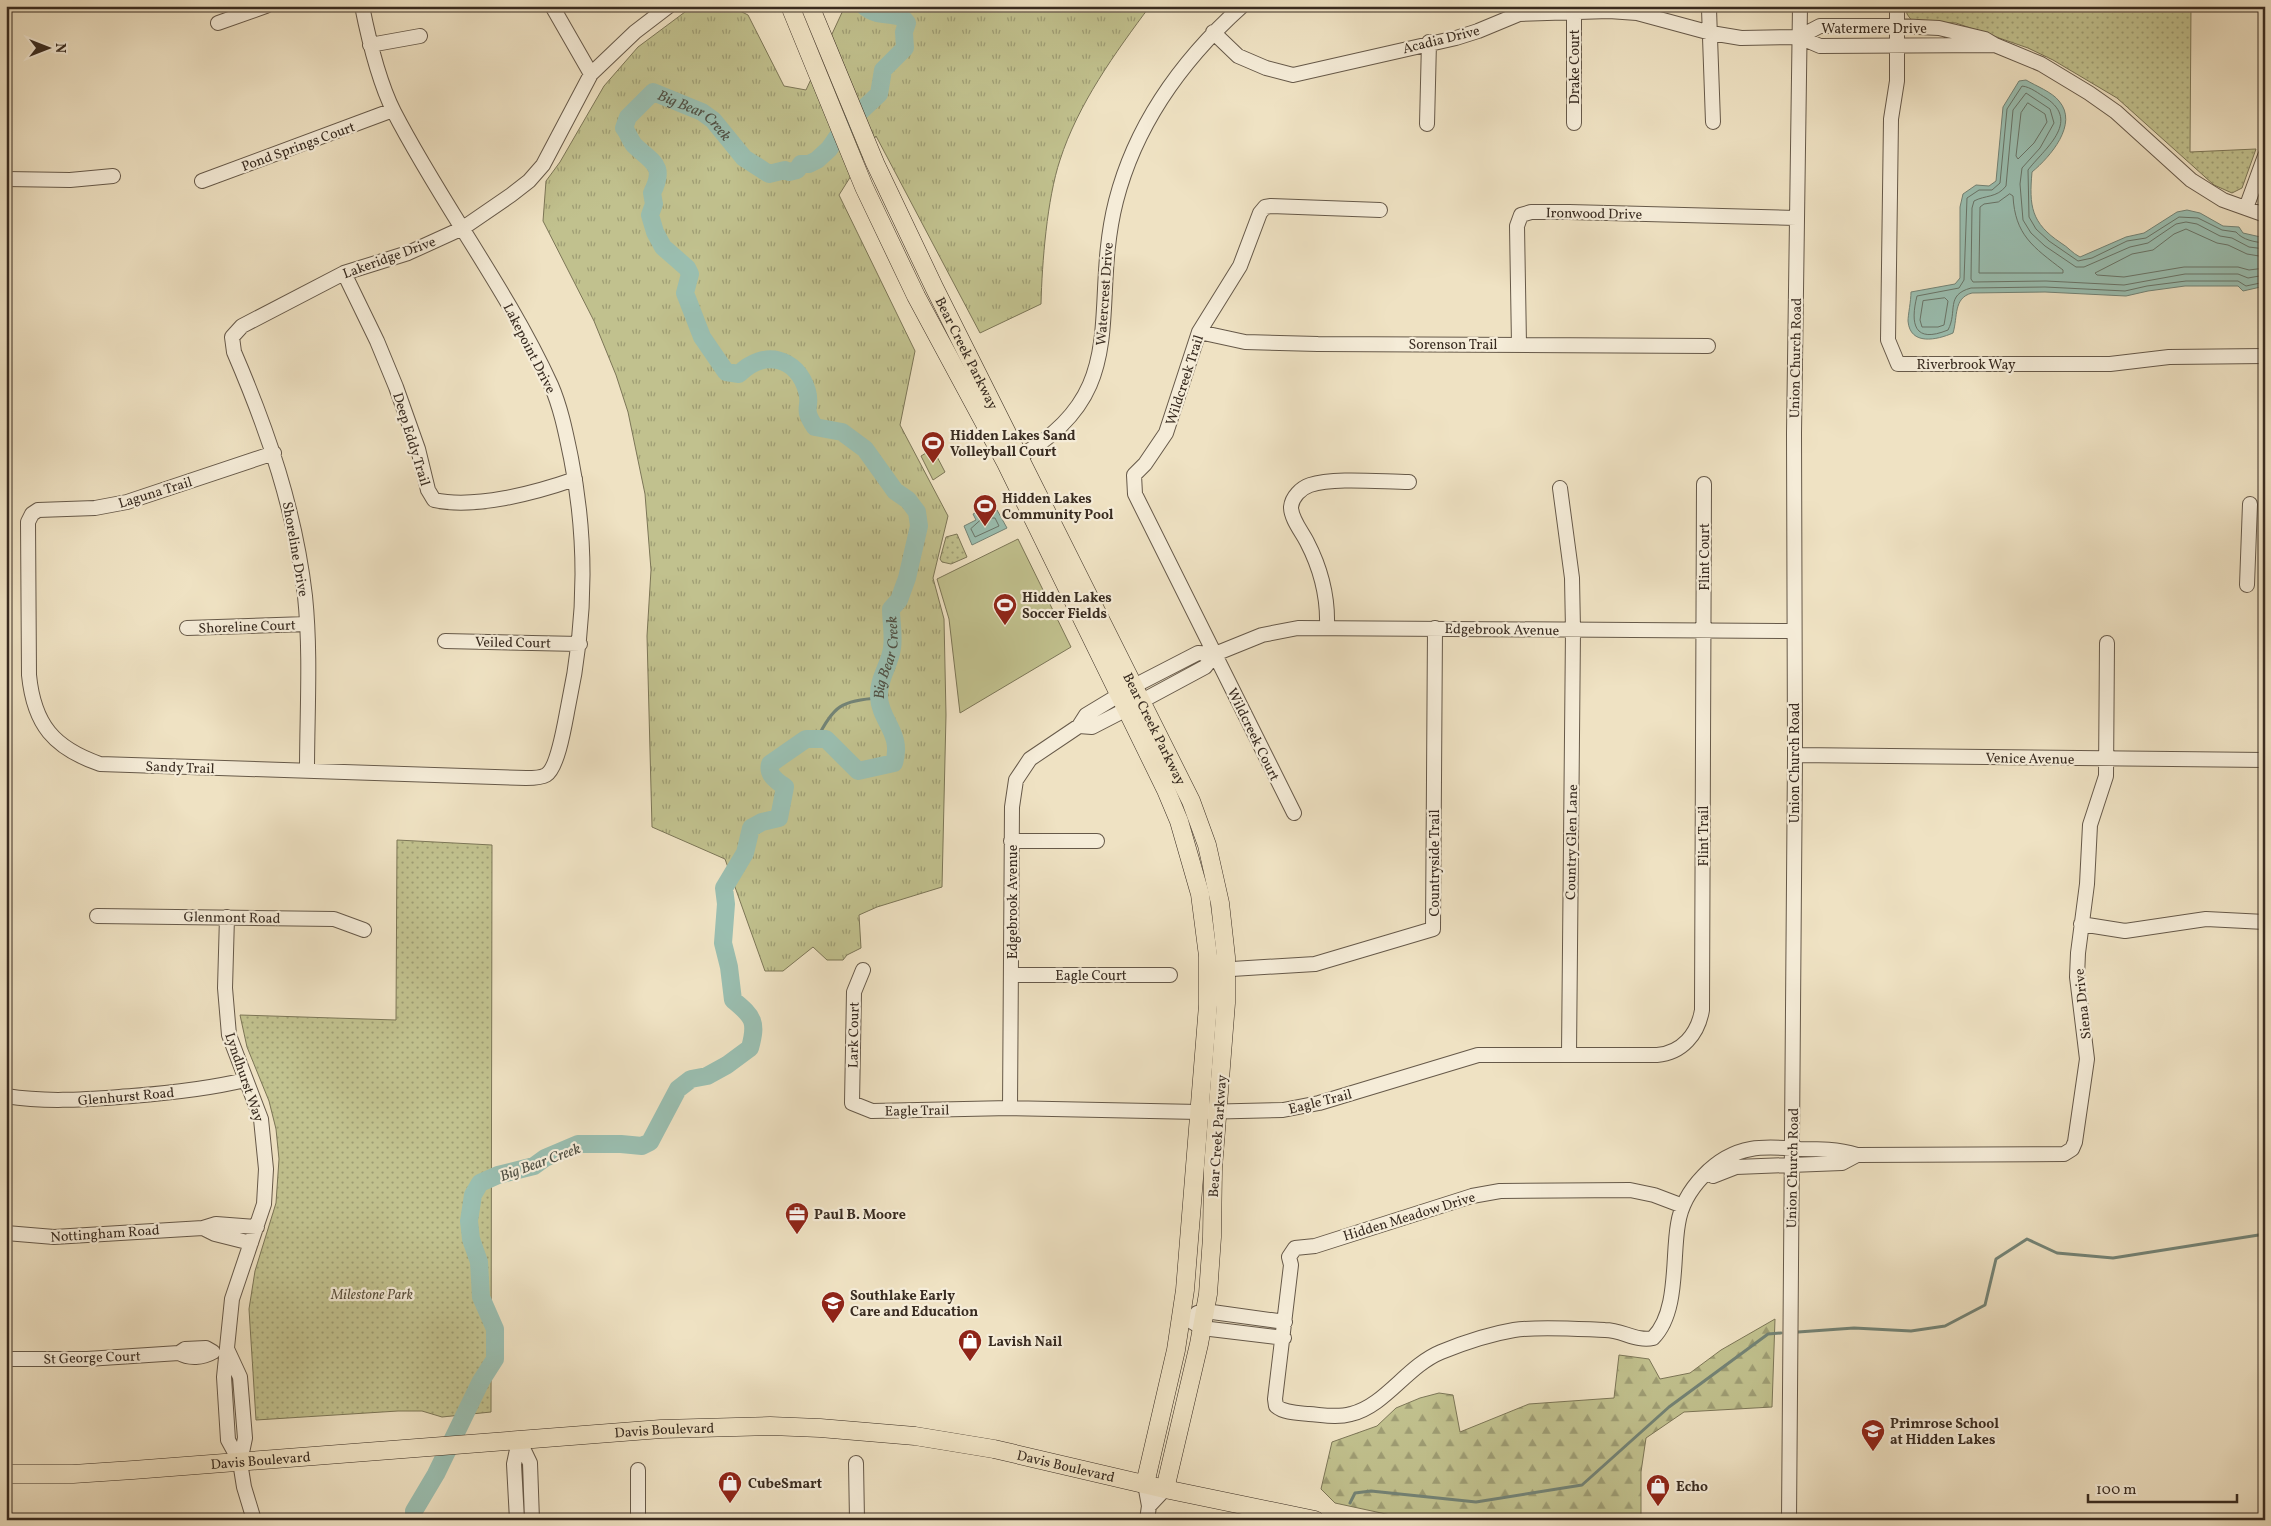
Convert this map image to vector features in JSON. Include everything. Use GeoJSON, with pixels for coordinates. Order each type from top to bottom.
{"type":"FeatureCollection","features":[{"type":"Feature","properties":{"kind":"main road","name":"Bear Creek Parkway"},"geometry":{"type":"LineString","coordinates":[[790,6],[864,187],[916,296],[1012,460]]}},
{"type":"Feature","properties":{"kind":"main road","name":"Bear Creek Parkway"},"geometry":{"type":"LineString","coordinates":[[810,6],[875,163],[934,287],[1012,460],[1131,697],[1191,801],[1207,845],[1223,919],[1226,970],[1226,1020],[1217,1110],[1210,1266],[1203,1320],[1165,1488]]}},
{"type":"Feature","properties":{"kind":"main road","name":"Bear Creek Parkway"},"geometry":{"type":"LineString","coordinates":[[1131,697],[1172,804],[1191,862],[1200,894],[1205,927],[1208,970],[1205,1042],[1181,1315],[1145,1484]]}},
{"type":"Feature","properties":{"kind":"main road","name":"Davis Boulevard"},"geometry":{"type":"LineString","coordinates":[[6,1474],[73,1474],[690,1428],[770,1426],[858,1430],[994,1449],[1145,1484],[1315,1520]]}},
{"type":"Feature","properties":{"kind":"street"},"geometry":{"type":"LineString","coordinates":[[218,23],[266,6]]}},
{"type":"Feature","properties":{"kind":"street","name":"Lakepoint Drive"},"geometry":{"type":"LineString","coordinates":[[362,6],[370,45],[393,110],[517,318],[552,386],[565,430],[583,532],[584,580],[580,644],[573,687],[556,760],[552,770],[546,776]]}},
{"type":"Feature","properties":{"kind":"street"},"geometry":{"type":"LineString","coordinates":[[552,6],[591,74]]}},
{"type":"Feature","properties":{"kind":"street","name":"Lakeridge Drive"},"geometry":{"type":"LineString","coordinates":[[232,337],[242,326],[344,273],[408,253],[463,228],[529,181],[543,165],[591,74],[635,32],[669,6]]}},
{"type":"Feature","properties":{"kind":"street","name":"Watercrest Drive"},"geometry":{"type":"LineString","coordinates":[[1012,460],[1041,444],[1064,424],[1077,409],[1086,392],[1102,346],[1106,250],[1124,177],[1136,146],[1164,94],[1188,61],[1213,32],[1242,6]]}},
{"type":"Feature","properties":{"kind":"street","name":"Union Church Road"},"geometry":{"type":"LineString","coordinates":[[1789,1520],[1795,756],[1796,218],[1800,6]]}},
{"type":"Feature","properties":{"kind":"street"},"geometry":{"type":"LineString","coordinates":[[1897,6],[1897,46]]}},
{"type":"Feature","properties":{"kind":"street"},"geometry":{"type":"LineString","coordinates":[[1709,9],[1713,122]]}},
{"type":"Feature","properties":{"kind":"street","name":"Acadia Drive"},"geometry":{"type":"LineString","coordinates":[[1213,32],[1238,56],[1266,68],[1292,75],[1478,31],[1519,14],[1609,10],[1637,13],[1711,33],[1741,38],[1799,37]]}},
{"type":"Feature","properties":{"kind":"street","name":"Drake Court"},"geometry":{"type":"LineString","coordinates":[[1574,11],[1574,123]]}},
{"type":"Feature","properties":{"kind":"street","name":"Watermere Drive"},"geometry":{"type":"LineString","coordinates":[[1799,37],[1820,26],[1898,26],[1939,28],[1985,39],[1995,46],[2041,64],[2089,93],[2116,112],[2191,180],[2223,200],[2265,215]]}},
{"type":"Feature","properties":{"kind":"street"},"geometry":{"type":"LineString","coordinates":[[370,45],[420,36]]}},
{"type":"Feature","properties":{"kind":"street","name":"Watermere Drive"},"geometry":{"type":"LineString","coordinates":[[1799,37],[1820,46],[1995,46]]}},
{"type":"Feature","properties":{"kind":"street"},"geometry":{"type":"LineString","coordinates":[[1427,124],[1429,42]]}},
{"type":"Feature","properties":{"kind":"street","name":"Riverbrook Way"},"geometry":{"type":"LineString","coordinates":[[1897,46],[1897,82],[1891,119],[1888,340],[1898,364],[2110,364],[2169,358],[2265,356]]}},
{"type":"Feature","properties":{"kind":"street","name":"Pond Springs Court"},"geometry":{"type":"LineString","coordinates":[[202,181],[393,110]]}},
{"type":"Feature","properties":{"kind":"street"},"geometry":{"type":"LineString","coordinates":[[2246,208],[2265,156]]}},
{"type":"Feature","properties":{"kind":"street"},"geometry":{"type":"LineString","coordinates":[[6,179],[70,180],[113,176]]}},
{"type":"Feature","properties":{"kind":"street","name":"Wildcreek Trail"},"geometry":{"type":"LineString","coordinates":[[1215,654],[1133,486],[1134,475],[1145,464],[1166,433],[1199,332],[1240,266],[1260,213],[1265,207],[1380,210]]}},
{"type":"Feature","properties":{"kind":"street","name":"Ironwood Drive"},"geometry":{"type":"LineString","coordinates":[[1519,344],[1517,226],[1521,215],[1531,212],[1569,212],[1796,218]]}},
{"type":"Feature","properties":{"kind":"street","name":"Deep Eddy Trail"},"geometry":{"type":"LineString","coordinates":[[344,273],[377,341],[396,387],[418,449],[428,490],[434,500],[446,502],[494,499],[539,492],[575,479]]}},
{"type":"Feature","properties":{"kind":"street","name":"Sorenson Trail"},"geometry":{"type":"LineString","coordinates":[[1199,332],[1245,342],[1708,346]]}},
{"type":"Feature","properties":{"kind":"street","name":"Shoreline Drive"},"geometry":{"type":"LineString","coordinates":[[232,337],[234,352],[274,453],[297,541],[307,624],[307,771]]}},
{"type":"Feature","properties":{"kind":"street","name":"Laguna Trail"},"geometry":{"type":"LineString","coordinates":[[32,514],[38,510],[95,508],[127,502],[274,453]]}},
{"type":"Feature","properties":{"kind":"street"},"geometry":{"type":"LineString","coordinates":[[1328,626],[1328,607],[1323,580],[1307,542],[1295,521],[1291,508],[1295,496],[1309,485],[1409,482]]}},
{"type":"Feature","properties":{"kind":"street","name":"Flint Court"},"geometry":{"type":"LineString","coordinates":[[1704,484],[1704,630]]}},
{"type":"Feature","properties":{"kind":"street","name":"Country Glen Lane"},"geometry":{"type":"LineString","coordinates":[[1560,488],[1572,578],[1573,630],[1569,1054]]}},
{"type":"Feature","properties":{"kind":"street"},"geometry":{"type":"LineString","coordinates":[[2247,585],[2250,504]]}},
{"type":"Feature","properties":{"kind":"street","name":"Sandy Trail"},"geometry":{"type":"LineString","coordinates":[[32,514],[28,522],[28,675],[31,699],[50,736],[80,757],[100,764],[526,778],[546,776]]}},
{"type":"Feature","properties":{"kind":"street","name":"Shoreline Court"},"geometry":{"type":"LineString","coordinates":[[187,628],[307,624]]}},
{"type":"Feature","properties":{"kind":"street","name":"Edgebrook Avenue"},"geometry":{"type":"LineString","coordinates":[[1010,1108],[1012,975],[1011,841],[1012,807],[1016,780],[1030,759],[1079,726],[1092,727],[1131,697],[1198,653],[1215,654],[1273,632],[1328,626],[1794,631]]}},
{"type":"Feature","properties":{"kind":"street","name":"Countryside Trail"},"geometry":{"type":"LineString","coordinates":[[1208,970],[1315,964],[1433,929],[1435,628]]}},
{"type":"Feature","properties":{"kind":"street","name":"Flint Trail"},"geometry":{"type":"LineString","coordinates":[[1690,1039],[1698,1025],[1702,1010],[1704,630]]}},
{"type":"Feature","properties":{"kind":"street","name":"Veiled Court"},"geometry":{"type":"LineString","coordinates":[[445,641],[580,644]]}},
{"type":"Feature","properties":{"kind":"street","name":"Siena Drive"},"geometry":{"type":"LineString","coordinates":[[1686,1201],[1710,1170],[1741,1151],[1760,1148],[1837,1149],[1856,1155],[2064,1154],[2072,1149],[2075,1142],[2086,1059],[2077,977],[2081,924],[2087,884],[2090,825],[2106,776],[2107,643]]}},
{"type":"Feature","properties":{"kind":"street","name":"Wildcreek Court"},"geometry":{"type":"LineString","coordinates":[[1215,654],[1294,813]]}},
{"type":"Feature","properties":{"kind":"street","name":"Venice Avenue"},"geometry":{"type":"LineString","coordinates":[[1795,756],[2265,760]]}},
{"type":"Feature","properties":{"kind":"street"},"geometry":{"type":"LineString","coordinates":[[1011,841],[1097,842]]}},
{"type":"Feature","properties":{"kind":"street","name":"Glenmont Road"},"geometry":{"type":"LineString","coordinates":[[97,916],[334,919],[364,930]]}},
{"type":"Feature","properties":{"kind":"street","name":"Lyndhurst Way"},"geometry":{"type":"LineString","coordinates":[[227,917],[226,1009],[229,1035],[261,1119],[265,1143],[266,1188],[257,1227],[232,1298],[228,1325],[228,1351],[240,1377],[245,1438],[240,1462]]}},
{"type":"Feature","properties":{"kind":"street"},"geometry":{"type":"LineString","coordinates":[[2081,924],[2125,931],[2206,919],[2265,922]]}},
{"type":"Feature","properties":{"kind":"street","name":"Lark Court"},"geometry":{"type":"LineString","coordinates":[[852,1103],[854,992],[863,970]]}},
{"type":"Feature","properties":{"kind":"street","name":"Eagle Court"},"geometry":{"type":"LineString","coordinates":[[1012,975],[1170,975]]}},
{"type":"Feature","properties":{"kind":"street","name":"Eagle Trail"},"geometry":{"type":"LineString","coordinates":[[852,1103],[872,1111],[1010,1108],[1199,1112],[1217,1110],[1272,1111],[1301,1108],[1478,1055],[1663,1054],[1675,1050],[1690,1039]]}},
{"type":"Feature","properties":{"kind":"street","name":"Glenhurst Road"},"geometry":{"type":"LineString","coordinates":[[6,1096],[43,1100],[75,1100],[183,1092],[246,1080]]}},
{"type":"Feature","properties":{"kind":"street","name":"Siena Drive"},"geometry":{"type":"LineString","coordinates":[[1686,1201],[1709,1178],[1729,1169],[1792,1164],[1842,1163],[1856,1155]]}},
{"type":"Feature","properties":{"kind":"street","name":"Hidden Meadow Drive"},"geometry":{"type":"LineString","coordinates":[[1514,1190],[1630,1190],[1686,1201],[1678,1224],[1670,1296],[1662,1326],[1653,1338],[1640,1339],[1621,1332],[1605,1330],[1515,1330],[1432,1356],[1408,1372],[1372,1404],[1358,1412],[1342,1416],[1326,1416],[1283,1410],[1276,1406],[1275,1399],[1284,1338],[1291,1265],[1289,1258],[1295,1248],[1315,1246],[1472,1196],[1514,1190]]}},
{"type":"Feature","properties":{"kind":"street","name":"Nottingham Road"},"geometry":{"type":"LineString","coordinates":[[6,1233],[54,1237],[203,1228],[216,1224],[257,1227]]}},
{"type":"Feature","properties":{"kind":"street","name":"Nottingham Road"},"geometry":{"type":"LineString","coordinates":[[203,1228],[215,1234],[251,1243]]}},
{"type":"Feature","properties":{"kind":"street"},"geometry":{"type":"LineString","coordinates":[[1181,1315],[1284,1338]]}},
{"type":"Feature","properties":{"kind":"street"},"geometry":{"type":"LineString","coordinates":[[1203,1320],[1285,1322]]}},
{"type":"Feature","properties":{"kind":"street","name":"St George Court"},"geometry":{"type":"LineString","coordinates":[[6,1359],[87,1359],[178,1353],[186,1357],[206,1356],[213,1352],[228,1351]]}},
{"type":"Feature","properties":{"kind":"street"},"geometry":{"type":"LineString","coordinates":[[519,1440],[530,1463],[532,1520]]}},
{"type":"Feature","properties":{"kind":"street"},"geometry":{"type":"LineString","coordinates":[[516,1520],[514,1464],[519,1440]]}},
{"type":"Feature","properties":{"kind":"street"},"geometry":{"type":"LineString","coordinates":[[240,1462],[244,1487],[254,1520]]}},
{"type":"Feature","properties":{"kind":"street"},"geometry":{"type":"LineString","coordinates":[[856,1463],[857,1520]]}},
{"type":"Feature","properties":{"kind":"street"},"geometry":{"type":"LineString","coordinates":[[638,1470],[638,1520]]}},
{"type":"Feature","properties":{"kind":"street","name":"Bear Creek Parkway"},"geometry":{"type":"LineString","coordinates":[[1145,1484],[1150,1506],[1147,1520]]}},
{"type":"Feature","properties":{"kind":"street","name":"Bear Creek Parkway"},"geometry":{"type":"LineString","coordinates":[[1150,1506],[1165,1488]]}},
{"type":"Feature","properties":{"kind":"street"},"geometry":{"type":"LineString","coordinates":[[516,1499],[531,1498]]}},
{"type":"Feature","properties":{"kind":"green space"},"geometry":{"type":"Polygon","coordinates":[[[693,6],[730,6],[748,15],[784,86],[806,90],[845,6],[1150,6],[1087,99],[1060,160],[1055,176],[1049,212],[1044,251],[1041,304],[980,333],[876,136],[839,195],[915,351],[900,425],[948,516],[933,578],[944,619],[946,715],[942,887],[877,907],[859,915],[861,948],[847,955],[843,960],[827,960],[813,947],[783,971],[765,971],[725,859],[652,827],[647,636],[651,570],[645,494],[628,412],[616,375],[594,321],[543,221],[546,181],[560,162],[604,86],[638,47],[693,6]]]}},
{"type":"Feature","properties":{"kind":"green space"},"geometry":{"type":"Polygon","coordinates":[[[1906,6],[2191,6],[2190,152],[2256,149],[2242,188],[2232,193],[2214,185],[2117,98],[2053,60],[2028,48],[1956,23],[1912,21],[1907,14],[1906,6]]]}},
{"type":"Feature","properties":{"kind":"green space","name":"Hidden Lakes Sand Volleyball Court"},"geometry":{"type":"Polygon","coordinates":[[[933,449],[945,472],[933,480],[921,456],[933,449]]]}},
{"type":"Feature","properties":{"kind":"green space"},"geometry":{"type":"Polygon","coordinates":[[[957,534],[967,557],[951,564],[942,562],[940,559],[946,537],[957,534]]]}},
{"type":"Feature","properties":{"kind":"green space","name":"Hidden Lakes Soccer Fields"},"geometry":{"type":"Polygon","coordinates":[[[1018,539],[1071,647],[960,713],[949,619],[937,579],[1018,539]]]}},
{"type":"Feature","properties":{"kind":"green space","name":"Milestone Park"},"geometry":{"type":"Polygon","coordinates":[[[397,840],[492,845],[491,1412],[442,1417],[422,1411],[398,1411],[256,1420],[249,1309],[255,1271],[276,1203],[279,1159],[276,1129],[269,1101],[247,1047],[240,1015],[396,1020],[397,840]]]}},
{"type":"Feature","properties":{"kind":"green space"},"geometry":{"type":"Polygon","coordinates":[[[1775,1319],[1772,1407],[1684,1412],[1646,1438],[1641,1472],[1641,1519],[1409,1519],[1335,1503],[1321,1489],[1332,1442],[1377,1426],[1396,1408],[1420,1398],[1439,1393],[1453,1395],[1460,1432],[1529,1404],[1614,1398],[1619,1355],[1649,1359],[1660,1379],[1690,1373],[1721,1350],[1775,1319]]]}},
{"type":"Feature","properties":{"kind":"water"},"geometry":{"type":"Polygon","coordinates":[[[2026,80],[2044,89],[2059,101],[2064,110],[2066,120],[2060,140],[2047,158],[2032,172],[2031,195],[2034,213],[2043,228],[2051,236],[2080,257],[2126,237],[2144,233],[2177,212],[2187,210],[2200,213],[2223,226],[2239,227],[2243,233],[2265,238],[2265,286],[2243,291],[2238,286],[2185,286],[2126,296],[2045,292],[1972,293],[1966,295],[1959,304],[1953,333],[1932,339],[1919,338],[1914,334],[1910,329],[1908,321],[1911,292],[1955,284],[1960,278],[1960,207],[1963,194],[1976,185],[1989,186],[1996,181],[2003,107],[2019,81],[2026,80]]]}},
{"type":"Feature","properties":{"kind":"water","name":"Hidden Lakes Community Pool"},"geometry":{"type":"Polygon","coordinates":[[[984,509],[987,515],[997,510],[1007,528],[972,545],[964,526],[976,520],[973,514],[984,509]]]}},
{"type":"Feature","properties":{"kind":"waterway","name":"Big Bear Creek"},"geometry":{"type":"LineString","coordinates":[[414,1520],[414,1511],[436,1474],[481,1381],[495,1359],[495,1329],[481,1297],[479,1262],[471,1239],[469,1221],[473,1195],[480,1183],[498,1175],[534,1166],[545,1158],[578,1144],[642,1146],[650,1142],[678,1089],[691,1079],[707,1076],[727,1065],[750,1048],[753,1032],[752,1021],[746,1011],[733,1000],[729,967],[723,943],[726,904],[724,888],[745,853],[751,828],[762,822],[779,818],[785,787],[771,775],[770,764],[806,739],[826,739],[858,771],[894,763],[896,743],[880,705],[879,690],[892,648],[891,609],[899,600],[907,578],[919,526],[917,512],[908,500],[895,491],[865,449],[842,432],[815,427],[809,415],[807,391],[802,379],[796,370],[788,364],[779,360],[769,359],[759,361],[739,374],[726,372],[702,337],[685,293],[690,274],[687,268],[663,247],[655,232],[650,215],[654,204],[652,193],[658,176],[655,165],[634,145],[624,128],[628,117],[653,92],[702,112],[713,120],[744,158],[769,174],[785,170],[789,172],[797,170],[801,164],[809,164],[817,160],[829,149],[845,126],[879,94],[883,70],[905,48],[904,32],[907,23],[898,16],[876,13],[864,6]]}},
{"type":"Feature","properties":{"kind":"waterway"},"geometry":{"type":"LineString","coordinates":[[817,739],[828,719],[840,707],[847,703],[879,698]]}},
{"type":"Feature","properties":{"kind":"waterway"},"geometry":{"type":"LineString","coordinates":[[1798,1332],[1854,1328],[1911,1331],[1945,1326],[1985,1305],[1996,1259],[2027,1239],[2057,1253],[2113,1258],[2265,1234]]}},
{"type":"Feature","properties":{"kind":"waterway"},"geometry":{"type":"LineString","coordinates":[[1350,1503],[1355,1493],[1371,1491],[1476,1502],[1582,1485],[1669,1407],[1768,1334],[1781,1333]]}},
{"type":"Feature","properties":{"kind":"place","name":"Hidden Lakes Sand Volleyball Court"},"geometry":{"type":"Point","coordinates":[933,464]}},
{"type":"Feature","properties":{"kind":"place","name":"Hidden Lakes Community Pool"},"geometry":{"type":"Point","coordinates":[985,527]}},
{"type":"Feature","properties":{"kind":"place","name":"Hidden Lakes Soccer Fields"},"geometry":{"type":"Point","coordinates":[1005,626]}},
{"type":"Feature","properties":{"kind":"place","name":"Paul B. Moore"},"geometry":{"type":"Point","coordinates":[797,1235]}},
{"type":"Feature","properties":{"kind":"place","name":"Southlake Early Care and Education"},"geometry":{"type":"Point","coordinates":[833,1324]}},
{"type":"Feature","properties":{"kind":"place","name":"Lavish Nail"},"geometry":{"type":"Point","coordinates":[970,1362]}},
{"type":"Feature","properties":{"kind":"place","name":"Primrose School at Hidden Lakes"},"geometry":{"type":"Point","coordinates":[1873,1452]}},
{"type":"Feature","properties":{"kind":"place","name":"CubeSmart"},"geometry":{"type":"Point","coordinates":[730,1504]}},
{"type":"Feature","properties":{"kind":"place","name":"Echo"},"geometry":{"type":"Point","coordinates":[1658,1507]}}]}
